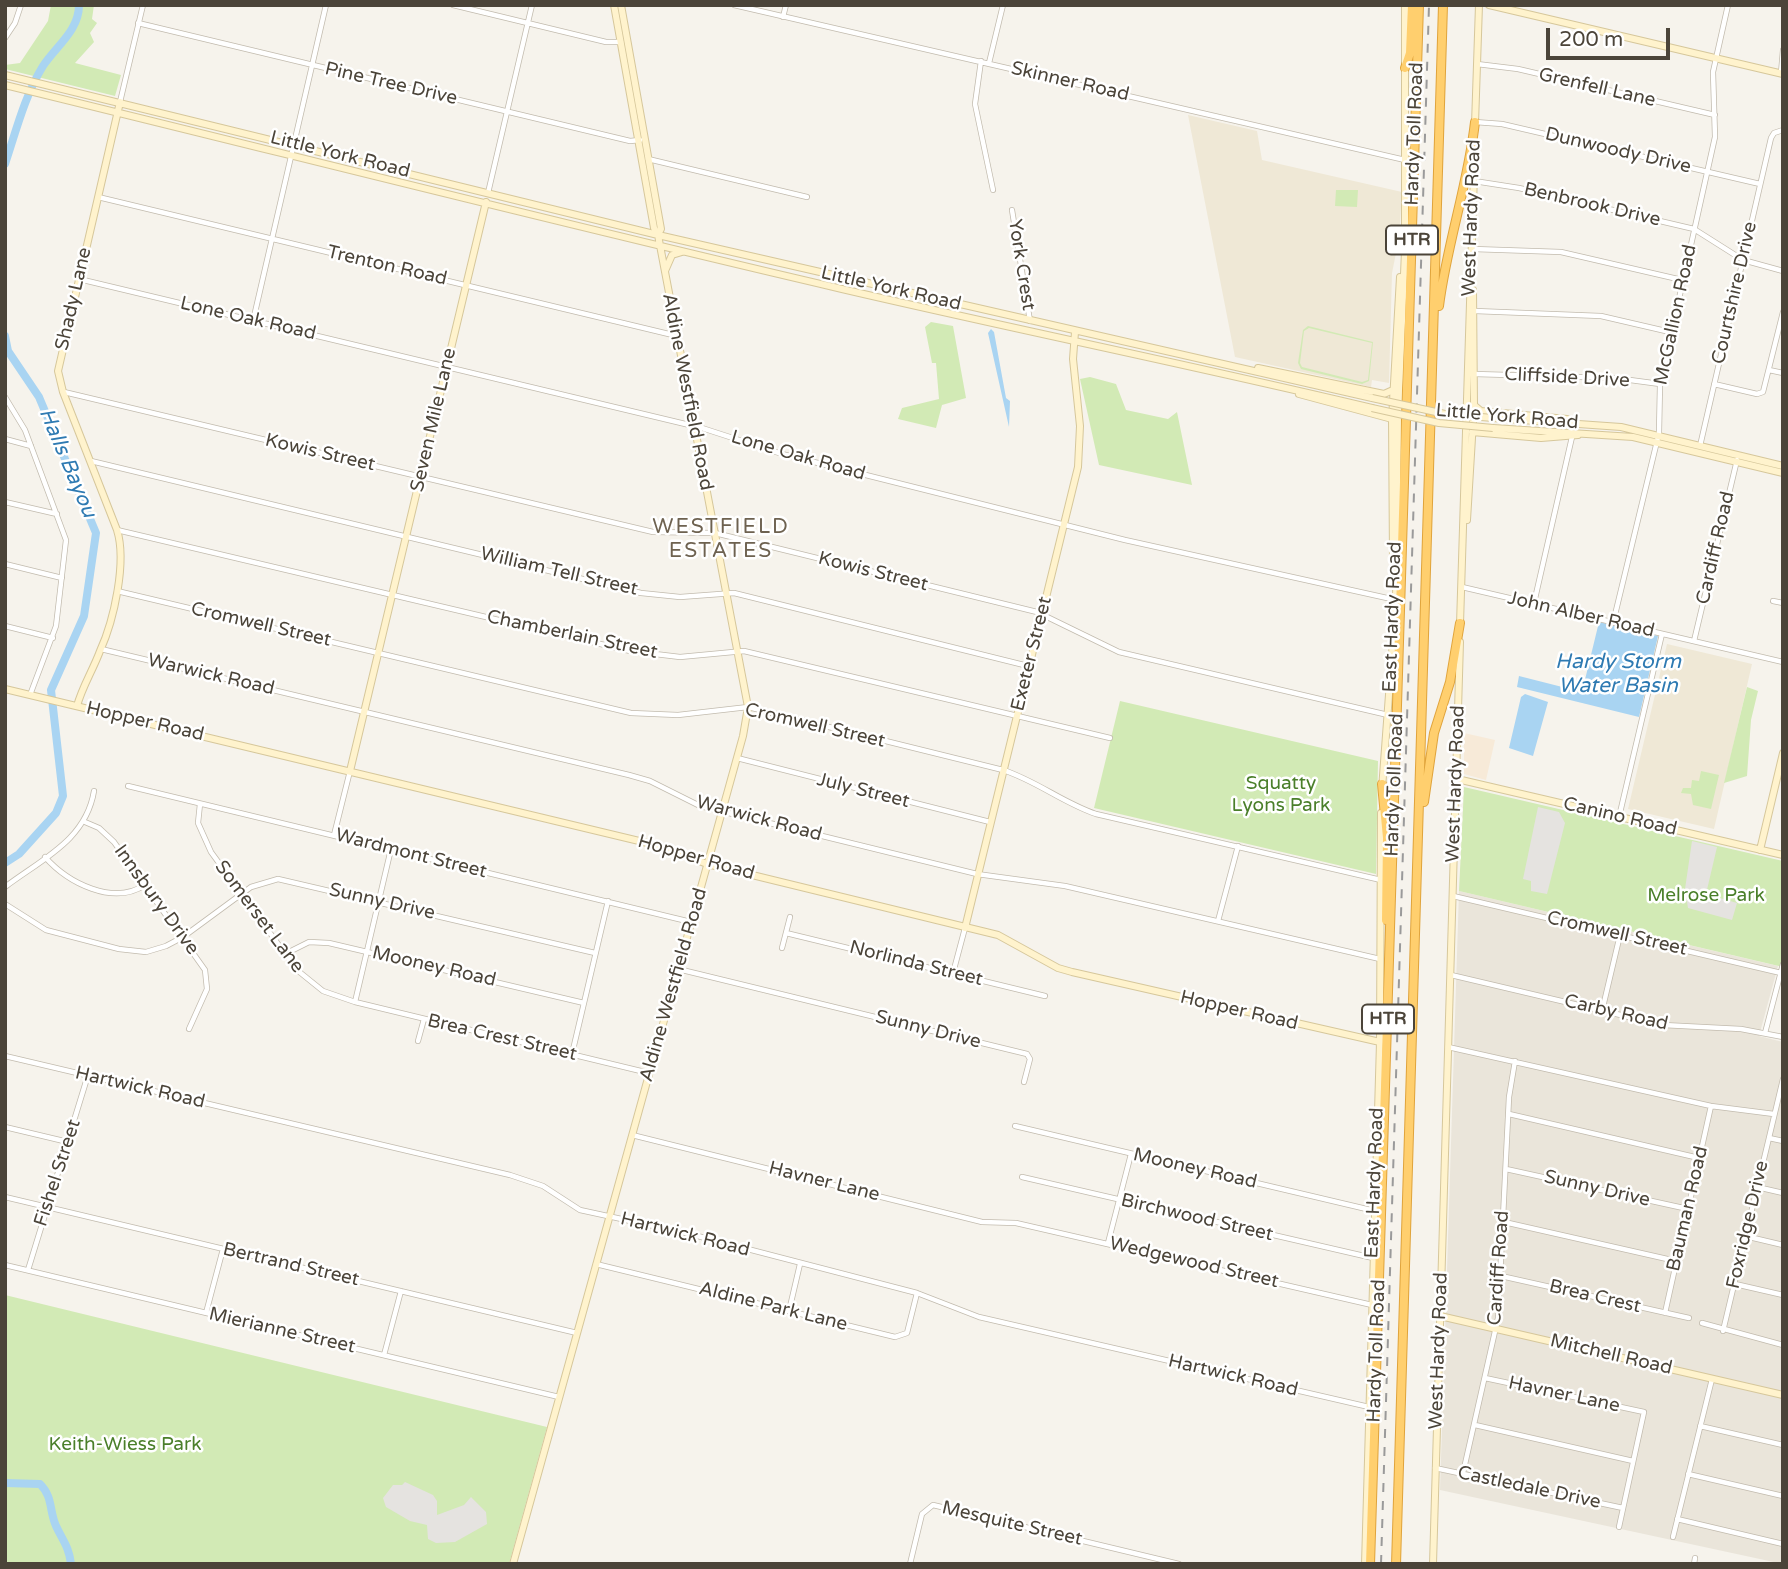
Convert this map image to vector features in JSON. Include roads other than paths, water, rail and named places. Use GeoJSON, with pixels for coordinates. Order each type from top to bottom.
{"type":"FeatureCollection","features":[{"type":"Feature","properties":{"kind":"highway"},"geometry":{"type":"LineString","coordinates":[[1405,68],[1410,53],[1412,5]]}},
{"type":"Feature","properties":{"kind":"highway","name":"Hardy Toll Road"},"geometry":{"type":"LineString","coordinates":[[1368,1564],[1419,5]]}},
{"type":"Feature","properties":{"kind":"highway","name":"Hardy Toll Road"},"geometry":{"type":"LineString","coordinates":[[1396,1564],[1443,5]]}},
{"type":"Feature","properties":{"kind":"highway"},"geometry":{"type":"LineString","coordinates":[[1433,358],[1447,254],[1467,179],[1475,122]]}},
{"type":"Feature","properties":{"kind":"highway"},"geometry":{"type":"LineString","coordinates":[[1419,822],[1434,733],[1450,682],[1460,623]]}},
{"type":"Feature","properties":{"kind":"highway"},"geometry":{"type":"LineString","coordinates":[[1382,783],[1389,973]]}},
{"type":"Feature","properties":{"kind":"main road","name":"Aldine Westfield Road"},"geometry":{"type":"LineString","coordinates":[[614,5],[644,160],[661,229],[658,235]]}},
{"type":"Feature","properties":{"kind":"main road","name":"Aldine Westfield Road"},"geometry":{"type":"LineString","coordinates":[[621,5],[622,42]]}},
{"type":"Feature","properties":{"kind":"main road","name":"East Hardy Road"},"geometry":{"type":"LineString","coordinates":[[1368,1564],[1369,1407],[1380,1042],[1382,783],[1389,715],[1395,600],[1395,416],[1398,403],[1405,251],[1405,5]]}},
{"type":"Feature","properties":{"kind":"main road","name":"West Hardy Road"},"geometry":{"type":"LineString","coordinates":[[1433,1564],[1460,623],[1470,429],[1468,397],[1479,5]]}},
{"type":"Feature","properties":{"kind":"main road"},"geometry":{"type":"LineString","coordinates":[[1489,5],[1782,73]]}},
{"type":"Feature","properties":{"kind":"main road","name":"Little York Road"},"geometry":{"type":"LineString","coordinates":[[8,76],[295,144],[658,235],[1075,332],[1468,416],[1585,424],[1700,446],[1783,473]]}},
{"type":"Feature","properties":{"kind":"main road","name":"Little York Road"},"geometry":{"type":"LineString","coordinates":[[7,86],[660,246],[1134,355],[1236,374],[1395,416],[1470,429],[1658,439],[1737,459],[1783,466]]}},
{"type":"Feature","properties":{"kind":"main road","name":"Shady Lane"},"geometry":{"type":"LineString","coordinates":[[77,706],[101,649],[116,591],[121,551],[117,530],[63,392],[58,371],[120,102]]}},
{"type":"Feature","properties":{"kind":"main road","name":"Aldine Westfield Road"},"geometry":{"type":"LineString","coordinates":[[513,1564],[737,758],[748,707],[658,235],[651,212],[644,160]]}},
{"type":"Feature","properties":{"kind":"main road","name":"Seven Mile Lane"},"geometry":{"type":"LineString","coordinates":[[350,771],[488,193]]}},
{"type":"Feature","properties":{"kind":"main road"},"geometry":{"type":"LineString","coordinates":[[634,229],[646,225],[651,212]]}},
{"type":"Feature","properties":{"kind":"main road"},"geometry":{"type":"LineString","coordinates":[[1395,600],[1390,540],[1395,416],[1393,390],[1397,296],[1405,251]]}},
{"type":"Feature","properties":{"kind":"main road"},"geometry":{"type":"LineString","coordinates":[[664,272],[673,255],[688,252]]}},
{"type":"Feature","properties":{"kind":"main road"},"geometry":{"type":"LineString","coordinates":[[1463,537],[1469,510],[1470,429],[1474,405],[1475,311],[1471,274]]}},
{"type":"Feature","properties":{"kind":"main road"},"geometry":{"type":"LineString","coordinates":[[870,295],[872,285]]}},
{"type":"Feature","properties":{"kind":"main road","name":"Exeter Street"},"geometry":{"type":"LineString","coordinates":[[965,928],[1064,524],[1079,449],[1073,359],[1075,332]]}},
{"type":"Feature","properties":{"kind":"main road"},"geometry":{"type":"LineString","coordinates":[[1134,355],[1136,344]]}},
{"type":"Feature","properties":{"kind":"main road"},"geometry":{"type":"LineString","coordinates":[[1236,374],[1239,365]]}},
{"type":"Feature","properties":{"kind":"main road"},"geometry":{"type":"LineString","coordinates":[[1247,377],[1376,415],[1395,416]]}},
{"type":"Feature","properties":{"kind":"main road"},"geometry":{"type":"LineString","coordinates":[[1375,396],[1393,390]]}},
{"type":"Feature","properties":{"kind":"main road"},"geometry":{"type":"LineString","coordinates":[[1375,396],[1383,398],[1384,405],[1376,415]]}},
{"type":"Feature","properties":{"kind":"main road"},"geometry":{"type":"LineString","coordinates":[[1474,405],[1478,410],[1486,412],[1554,416],[1585,424]]}},
{"type":"Feature","properties":{"kind":"main road"},"geometry":{"type":"LineString","coordinates":[[1486,412],[1481,414],[1479,422],[1482,429],[1541,438],[1587,434]]}},
{"type":"Feature","properties":{"kind":"main road","name":"Hopper Road"},"geometry":{"type":"LineString","coordinates":[[5,689],[660,846],[707,864],[1015,942],[1035,957],[1072,972],[1380,1042]]}},
{"type":"Feature","properties":{"kind":"main road"},"geometry":{"type":"LineString","coordinates":[[1760,850],[1783,753]]}},
{"type":"Feature","properties":{"kind":"main road","name":"Canino Road"},"geometry":{"type":"LineString","coordinates":[[1457,779],[1783,855]]}},
{"type":"Feature","properties":{"kind":"main road","name":"Mitchell Road"},"geometry":{"type":"LineString","coordinates":[[1440,1316],[1783,1395]]}},
{"type":"Feature","properties":{"kind":"street"},"geometry":{"type":"LineString","coordinates":[[5,38],[15,23],[21,5]]}},
{"type":"Feature","properties":{"kind":"street","name":"Shady Lane"},"geometry":{"type":"LineString","coordinates":[[120,102],[143,5]]}},
{"type":"Feature","properties":{"kind":"street"},"geometry":{"type":"LineString","coordinates":[[253,321],[326,5]]}},
{"type":"Feature","properties":{"kind":"street"},"geometry":{"type":"LineString","coordinates":[[453,5],[622,42]]}},
{"type":"Feature","properties":{"kind":"street","name":"Seven Mile Lane"},"geometry":{"type":"LineString","coordinates":[[488,193],[532,5]]}},
{"type":"Feature","properties":{"kind":"street","name":"Skinner Road"},"geometry":{"type":"LineString","coordinates":[[734,5],[1406,160]]}},
{"type":"Feature","properties":{"kind":"street"},"geometry":{"type":"LineString","coordinates":[[783,17],[786,5]]}},
{"type":"Feature","properties":{"kind":"street"},"geometry":{"type":"LineString","coordinates":[[989,63],[1003,5]]}},
{"type":"Feature","properties":{"kind":"street"},"geometry":{"type":"LineString","coordinates":[[1721,5],[1728,6]]}},
{"type":"Feature","properties":{"kind":"street","name":"McGallion Road"},"geometry":{"type":"LineString","coordinates":[[1614,623],[1658,439],[1660,384],[1715,137],[1712,81],[1728,6]]}},
{"type":"Feature","properties":{"kind":"street","name":"Pine Tree Drive"},"geometry":{"type":"LineString","coordinates":[[138,23],[507,112],[640,140]]}},
{"type":"Feature","properties":{"kind":"street"},"geometry":{"type":"LineString","coordinates":[[1782,73],[1783,50]]}},
{"type":"Feature","properties":{"kind":"street"},"geometry":{"type":"LineString","coordinates":[[981,61],[975,99],[993,190]]}},
{"type":"Feature","properties":{"kind":"street","name":"Grenfell Lane"},"geometry":{"type":"LineString","coordinates":[[1477,64],[1518,69],[1715,115]]}},
{"type":"Feature","properties":{"kind":"street","name":"Dunwoody Drive"},"geometry":{"type":"LineString","coordinates":[[1475,122],[1502,124],[1760,184]]}},
{"type":"Feature","properties":{"kind":"street","name":"Courtshire Drive"},"geometry":{"type":"LineString","coordinates":[[1700,446],[1770,141],[1774,132],[1783,130]]}},
{"type":"Feature","properties":{"kind":"street"},"geometry":{"type":"LineString","coordinates":[[644,160],[807,197]]}},
{"type":"Feature","properties":{"kind":"street","name":"Benbrook Drive"},"geometry":{"type":"LineString","coordinates":[[1474,181],[1519,188],[1694,229],[1743,260],[1783,271]]}},
{"type":"Feature","properties":{"kind":"street","name":"Trenton Road"},"geometry":{"type":"LineString","coordinates":[[98,197],[677,336]]}},
{"type":"Feature","properties":{"kind":"street","name":"York Crest"},"geometry":{"type":"LineString","coordinates":[[1012,210],[1030,321]]}},
{"type":"Feature","properties":{"kind":"street"},"geometry":{"type":"LineString","coordinates":[[1473,249],[1560,252],[1682,280]]}},
{"type":"Feature","properties":{"kind":"street","name":"Lone Oak Road"},"geometry":{"type":"LineString","coordinates":[[79,279],[694,426],[782,454],[1064,524],[1395,600]]}},
{"type":"Feature","properties":{"kind":"street"},"geometry":{"type":"LineString","coordinates":[[1475,311],[1601,316],[1670,332]]}},
{"type":"Feature","properties":{"kind":"street"},"geometry":{"type":"LineString","coordinates":[[1714,384],[1753,393],[1763,392],[1783,312]]}},
{"type":"Feature","properties":{"kind":"street"},"geometry":{"type":"LineString","coordinates":[[1769,370],[1783,373]]}},
{"type":"Feature","properties":{"kind":"street","name":"Cliffside Drive"},"geometry":{"type":"LineString","coordinates":[[1474,374],[1615,378],[1660,384]]}},
{"type":"Feature","properties":{"kind":"street","name":"Kowis Street"},"geometry":{"type":"LineString","coordinates":[[63,392],[653,532],[715,533],[1042,613],[1119,652],[1389,715]]}},
{"type":"Feature","properties":{"kind":"street"},"geometry":{"type":"LineString","coordinates":[[5,397],[32,446],[66,540],[53,638],[34,696]]}},
{"type":"Feature","properties":{"kind":"street"},"geometry":{"type":"LineString","coordinates":[[1534,603],[1572,437]]}},
{"type":"Feature","properties":{"kind":"street"},"geometry":{"type":"LineString","coordinates":[[5,439],[32,446]]}},
{"type":"Feature","properties":{"kind":"street","name":"Cardiff Road"},"geometry":{"type":"LineString","coordinates":[[1694,641],[1737,459]]}},
{"type":"Feature","properties":{"kind":"street","name":"William Tell Street"},"geometry":{"type":"LineString","coordinates":[[91,461],[641,593],[680,597],[727,592],[1028,667]]}},
{"type":"Feature","properties":{"kind":"street"},"geometry":{"type":"LineString","coordinates":[[5,502],[58,514]]}},
{"type":"Feature","properties":{"kind":"street","name":"Chamberlain Street"},"geometry":{"type":"LineString","coordinates":[[117,530],[630,652],[680,657],[738,651],[1110,738]]}},
{"type":"Feature","properties":{"kind":"street"},"geometry":{"type":"LineString","coordinates":[[5,564],[62,578]]}},
{"type":"Feature","properties":{"kind":"street","name":"John Alber Road"},"geometry":{"type":"LineString","coordinates":[[1462,587],[1783,662]]}},
{"type":"Feature","properties":{"kind":"street","name":"Cromwell Street"},"geometry":{"type":"LineString","coordinates":[[116,591],[631,713],[678,715],[748,707],[1003,770],[1035,783],[1071,806],[1381,880]]}},
{"type":"Feature","properties":{"kind":"street"},"geometry":{"type":"LineString","coordinates":[[1773,601],[1783,603]]}},
{"type":"Feature","properties":{"kind":"street"},"geometry":{"type":"LineString","coordinates":[[5,626],[53,638]]}},
{"type":"Feature","properties":{"kind":"street"},"geometry":{"type":"LineString","coordinates":[[1619,817],[1661,634]]}},
{"type":"Feature","properties":{"kind":"street","name":"Warwick Road"},"geometry":{"type":"LineString","coordinates":[[101,649],[629,775],[700,806],[977,874],[1065,886],[1380,959]]}},
{"type":"Feature","properties":{"kind":"street","name":"July Street"},"geometry":{"type":"LineString","coordinates":[[737,758],[990,822]]}},
{"type":"Feature","properties":{"kind":"street","name":"Seven Mile Lane"},"geometry":{"type":"LineString","coordinates":[[334,835],[350,771]]}},
{"type":"Feature","properties":{"kind":"street","name":"Wardmont Street"},"geometry":{"type":"LineString","coordinates":[[128,786],[692,922]]}},
{"type":"Feature","properties":{"kind":"street"},"geometry":{"type":"LineString","coordinates":[[5,887],[72,839],[85,822],[94,790]]}},
{"type":"Feature","properties":{"kind":"street","name":"Somerset Lane"},"geometry":{"type":"LineString","coordinates":[[200,804],[198,823],[202,838],[285,954],[314,985],[355,1002]]}},
{"type":"Feature","properties":{"kind":"street","name":"Innsbury Drive"},"geometry":{"type":"LineString","coordinates":[[85,822],[107,834],[202,964],[207,981],[189,1029]]}},
{"type":"Feature","properties":{"kind":"street"},"geometry":{"type":"LineString","coordinates":[[1218,921],[1238,846]]}},
{"type":"Feature","properties":{"kind":"street"},"geometry":{"type":"LineString","coordinates":[[355,1002],[391,849]]}},
{"type":"Feature","properties":{"kind":"street"},"geometry":{"type":"LineString","coordinates":[[45,858],[64,876],[92,888],[125,894],[145,885]]}},
{"type":"Feature","properties":{"kind":"street","name":"Sunny Drive"},"geometry":{"type":"LineString","coordinates":[[183,937],[259,883],[278,879],[380,900],[595,953]]}},
{"type":"Feature","properties":{"kind":"street","name":"Cromwell Street"},"geometry":{"type":"LineString","coordinates":[[1453,896],[1781,973]]}},
{"type":"Feature","properties":{"kind":"street"},"geometry":{"type":"LineString","coordinates":[[572,1054],[608,901]]}},
{"type":"Feature","properties":{"kind":"street"},"geometry":{"type":"LineString","coordinates":[[5,904],[46,930],[119,949],[151,951],[183,937]]}},
{"type":"Feature","properties":{"kind":"street"},"geometry":{"type":"LineString","coordinates":[[782,948],[790,917]]}},
{"type":"Feature","properties":{"kind":"street","name":"Exeter Street"},"geometry":{"type":"LineString","coordinates":[[953,973],[965,928]]}},
{"type":"Feature","properties":{"kind":"street","name":"Norlinda Street"},"geometry":{"type":"LineString","coordinates":[[786,933],[1045,996]]}},
{"type":"Feature","properties":{"kind":"street"},"geometry":{"type":"LineString","coordinates":[[1602,1011],[1620,935]]}},
{"type":"Feature","properties":{"kind":"street","name":"Mooney Road"},"geometry":{"type":"LineString","coordinates":[[285,954],[314,942],[368,951],[584,1003]]}},
{"type":"Feature","properties":{"kind":"street"},"geometry":{"type":"LineString","coordinates":[[1765,1032],[1783,964]]}},
{"type":"Feature","properties":{"kind":"street","name":"Sunny Drive"},"geometry":{"type":"LineString","coordinates":[[678,969],[1026,1054],[1030,1059],[1024,1082]]}},
{"type":"Feature","properties":{"kind":"street","name":"Carby Road"},"geometry":{"type":"LineString","coordinates":[[1451,975],[1663,1026],[1765,1032],[1783,1037]]}},
{"type":"Feature","properties":{"kind":"street","name":"Brea Crest Street"},"geometry":{"type":"LineString","coordinates":[[355,1002],[649,1073]]}},
{"type":"Feature","properties":{"kind":"street"},"geometry":{"type":"LineString","coordinates":[[418,1041],[424,1019]]}},
{"type":"Feature","properties":{"kind":"street"},"geometry":{"type":"LineString","coordinates":[[1448,1047],[1711,1106],[1774,1114]]}},
{"type":"Feature","properties":{"kind":"street","name":"Hartwick Road"},"geometry":{"type":"LineString","coordinates":[[5,1056],[521,1178],[543,1186],[573,1208],[917,1293],[979,1317],[1369,1407]]}},
{"type":"Feature","properties":{"kind":"street","name":"Cardiff Road"},"geometry":{"type":"LineString","coordinates":[[1464,1473],[1496,1328],[1509,1114],[1515,1061]]}},
{"type":"Feature","properties":{"kind":"street","name":"Fishel Street"},"geometry":{"type":"LineString","coordinates":[[28,1270],[88,1075]]}},
{"type":"Feature","properties":{"kind":"street","name":"Foxridge Drive"},"geometry":{"type":"LineString","coordinates":[[1723,1331],[1783,1079]]}},
{"type":"Feature","properties":{"kind":"street","name":"Bauman Road"},"geometry":{"type":"LineString","coordinates":[[1665,1313],[1711,1106]]}},
{"type":"Feature","properties":{"kind":"street"},"geometry":{"type":"LineString","coordinates":[[1509,1114],[1699,1157]]}},
{"type":"Feature","properties":{"kind":"street","name":"Mooney Road"},"geometry":{"type":"LineString","coordinates":[[1015,1126],[1375,1211]]}},
{"type":"Feature","properties":{"kind":"street"},"geometry":{"type":"LineString","coordinates":[[5,1127],[68,1142]]}},
{"type":"Feature","properties":{"kind":"street","name":"Havner Lane"},"geometry":{"type":"LineString","coordinates":[[632,1135],[982,1222],[1016,1223]]}},
{"type":"Feature","properties":{"kind":"street"},"geometry":{"type":"LineString","coordinates":[[1769,1138],[1783,1141]]}},
{"type":"Feature","properties":{"kind":"street"},"geometry":{"type":"LineString","coordinates":[[1108,1243],[1131,1154]]}},
{"type":"Feature","properties":{"kind":"street","name":"Sunny Drive"},"geometry":{"type":"LineString","coordinates":[[1506,1169],[1688,1209]]}},
{"type":"Feature","properties":{"kind":"street","name":"Birchwood Street"},"geometry":{"type":"LineString","coordinates":[[1022,1177],[1373,1258]]}},
{"type":"Feature","properties":{"kind":"street"},"geometry":{"type":"LineString","coordinates":[[1757,1188],[1783,1194]]}},
{"type":"Feature","properties":{"kind":"street","name":"Bertrand Street"},"geometry":{"type":"LineString","coordinates":[[5,1197],[577,1333]]}},
{"type":"Feature","properties":{"kind":"street"},"geometry":{"type":"LineString","coordinates":[[1504,1222],[1676,1261]]}},
{"type":"Feature","properties":{"kind":"street","name":"Wedgewood Street"},"geometry":{"type":"LineString","coordinates":[[1016,1223],[1372,1305]]}},
{"type":"Feature","properties":{"kind":"street"},"geometry":{"type":"LineString","coordinates":[[1745,1236],[1783,1245]]}},
{"type":"Feature","properties":{"kind":"street"},"geometry":{"type":"LineString","coordinates":[[206,1313],[223,1249]]}},
{"type":"Feature","properties":{"kind":"street","name":"Aldine Park Lane"},"geometry":{"type":"LineString","coordinates":[[596,1264],[900,1338],[907,1333],[917,1293]]}},
{"type":"Feature","properties":{"kind":"street"},"geometry":{"type":"LineString","coordinates":[[789,1311],[800,1264]]}},
{"type":"Feature","properties":{"kind":"street","name":"Mierianne Street"},"geometry":{"type":"LineString","coordinates":[[5,1265],[559,1397]]}},
{"type":"Feature","properties":{"kind":"street","name":"Brea Crest"},"geometry":{"type":"LineString","coordinates":[[1501,1276],[1689,1318]]}},
{"type":"Feature","properties":{"kind":"street"},"geometry":{"type":"LineString","coordinates":[[1735,1284],[1783,1296]]}},
{"type":"Feature","properties":{"kind":"street"},"geometry":{"type":"LineString","coordinates":[[384,1355],[401,1291]]}},
{"type":"Feature","properties":{"kind":"street"},"geometry":{"type":"LineString","coordinates":[[1702,1323],[1723,1331],[1783,1345]]}},
{"type":"Feature","properties":{"kind":"street","name":"Havner Lane"},"geometry":{"type":"LineString","coordinates":[[1485,1378],[1644,1412],[1633,1461]]}},
{"type":"Feature","properties":{"kind":"street"},"geometry":{"type":"LineString","coordinates":[[1673,1537],[1712,1378]]}},
{"type":"Feature","properties":{"kind":"street"},"geometry":{"type":"LineString","coordinates":[[1475,1425],[1633,1461],[1619,1527]]}},
{"type":"Feature","properties":{"kind":"street"},"geometry":{"type":"LineString","coordinates":[[1700,1426],[1783,1445]]}},
{"type":"Feature","properties":{"kind":"street","name":"Castledale Drive"},"geometry":{"type":"LineString","coordinates":[[1435,1468],[1623,1508]]}},
{"type":"Feature","properties":{"kind":"street"},"geometry":{"type":"LineString","coordinates":[[1688,1474],[1783,1496]]}},
{"type":"Feature","properties":{"kind":"street","name":"Mesquite Street"},"geometry":{"type":"LineString","coordinates":[[910,1564],[922,1514],[926,1507],[933,1505],[1180,1564]]}},
{"type":"Feature","properties":{"kind":"street"},"geometry":{"type":"LineString","coordinates":[[1677,1519],[1783,1544]]}},
{"type":"Feature","properties":{"kind":"water"},"geometry":{"type":"Polygon","coordinates":[[[991,329],[994,332],[1006,398],[1010,401],[1009,427],[988,333],[991,329]]]}},
{"type":"Feature","properties":{"kind":"water","name":"Hardy Storm Water Basin"},"geometry":{"type":"Polygon","coordinates":[[[1599,622],[1658,636],[1639,717],[1517,687],[1519,676],[1582,692],[1599,622]]]}},
{"type":"Feature","properties":{"kind":"water"},"geometry":{"type":"Polygon","coordinates":[[[1525,694],[1548,702],[1533,756],[1509,748],[1521,697],[1525,694]]]}},
{"type":"Feature","properties":{"kind":"waterway","name":"Halls Bayou"},"geometry":{"type":"LineString","coordinates":[[5,164],[31,89],[43,66],[71,30],[79,5]]}},
{"type":"Feature","properties":{"kind":"waterway","name":"Halls Bayou"},"geometry":{"type":"LineString","coordinates":[[5,336],[8,351],[39,397],[96,533],[84,616],[51,690],[63,796],[56,813],[19,854],[5,863]]}},
{"type":"Feature","properties":{"kind":"waterway","name":"Halls Bayou"},"geometry":{"type":"LineString","coordinates":[[5,1483],[40,1484],[49,1499],[52,1515],[71,1564]]}},
{"type":"Feature","properties":{"kind":"railway"},"geometry":{"type":"LineString","coordinates":[[1381,1564],[1429,5]]}},
{"type":"Feature","properties":{"kind":"district","name":"WESTFIELD ESTATES"},"geometry":{"type":"Point","coordinates":[721,539]}},
{"type":"Feature","properties":{"kind":"park label","name":"Squatty Lyons Park"},"geometry":{"type":"Point","coordinates":[1281,795]}},
{"type":"Feature","properties":{"kind":"park label","name":"Melrose Park"},"geometry":{"type":"Point","coordinates":[1706,896]}},
{"type":"Feature","properties":{"kind":"park label","name":"Keith-Wiess Park"},"geometry":{"type":"Point","coordinates":[125,1445]}}]}
